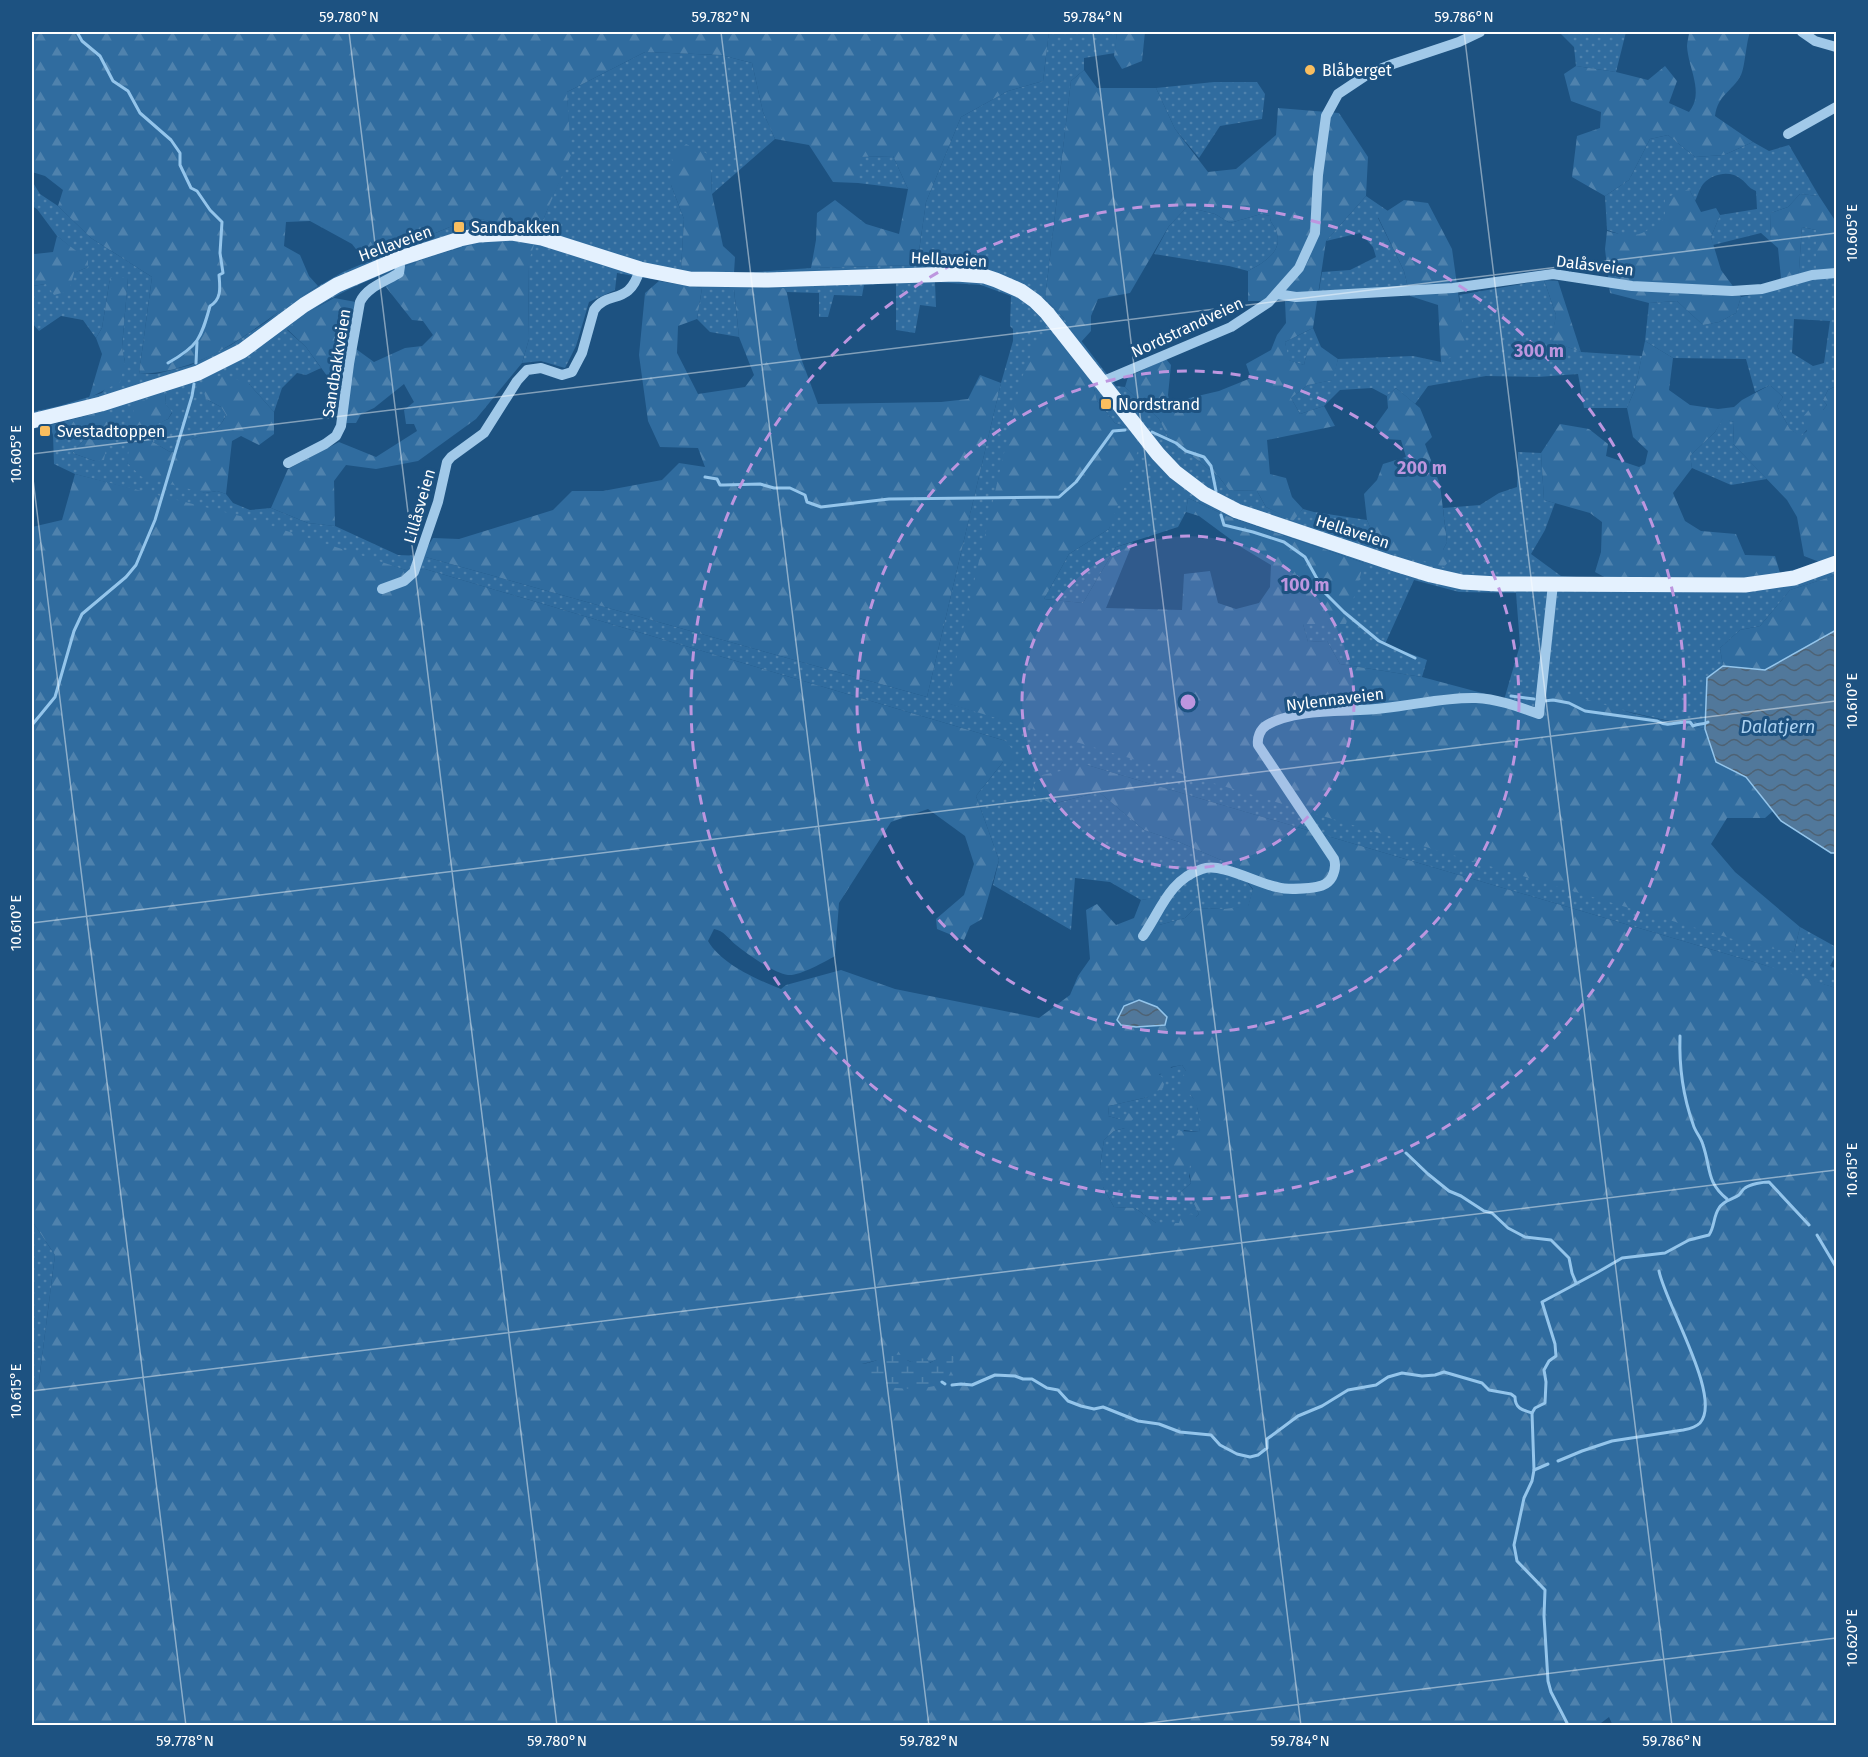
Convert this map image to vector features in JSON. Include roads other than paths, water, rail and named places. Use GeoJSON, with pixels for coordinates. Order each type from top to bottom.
{"type":"FeatureCollection","features":[{"type":"Feature","properties":{"kind":"main road","name":"Hellaveien"},"geometry":{"type":"LineString","coordinates":[[32,421],[101,404],[213,366],[242,351],[321,294],[372,269],[460,239],[512,233],[562,243],[640,269],[672,276],[710,280],[925,274],[984,276],[1008,284],[1021,291],[1047,313],[1145,438],[1175,472],[1204,495],[1221,504],[1310,535],[1446,579],[1481,584],[1745,585],[1794,578],[1836,563]]}},
{"type":"Feature","properties":{"kind":"street"},"geometry":{"type":"LineString","coordinates":[[1802,32],[1815,41],[1836,47]]}},
{"type":"Feature","properties":{"kind":"street","name":"Nordstrandveien"},"geometry":{"type":"LineString","coordinates":[[1101,382],[1231,327],[1252,315],[1277,294],[1299,268],[1315,233],[1318,175],[1326,116],[1338,94],[1368,74],[1475,33]]}},
{"type":"Feature","properties":{"kind":"street"},"geometry":{"type":"LineString","coordinates":[[1788,134],[1836,107]]}},
{"type":"Feature","properties":{"kind":"street","name":"Sandbakkveien"},"geometry":{"type":"LineString","coordinates":[[288,463],[336,436],[341,426],[360,302],[363,295],[372,288],[399,273],[398,259]]}},
{"type":"Feature","properties":{"kind":"street","name":"Lillåsveien"},"geometry":{"type":"LineString","coordinates":[[382,589],[397,585],[414,572],[434,516],[447,462],[451,457],[484,433],[517,381],[527,370],[541,368],[562,375],[572,372],[582,353],[597,305],[629,291],[640,269]]}},
{"type":"Feature","properties":{"kind":"street","name":"Dalåsveien"},"geometry":{"type":"LineString","coordinates":[[1277,294],[1296,297],[1430,290],[1553,274],[1621,285],[1732,291],[1762,288],[1804,276],[1836,273]]}},
{"type":"Feature","properties":{"kind":"street","name":"Nylennaveien"},"geometry":{"type":"LineString","coordinates":[[1143,936],[1173,888],[1183,878],[1203,868],[1218,868],[1284,889],[1321,886],[1331,879],[1336,864],[1334,859],[1258,745],[1259,735],[1267,725],[1318,712],[1384,709],[1454,699],[1492,700],[1539,714],[1553,584]]}},
{"type":"Feature","properties":{"kind":"water","name":"Dalatjern"},"geometry":{"type":"Polygon","coordinates":[[[1836,630],[1836,853],[1831,853],[1781,821],[1746,777],[1716,762],[1705,729],[1707,678],[1723,666],[1765,670],[1836,630]]]}},
{"type":"Feature","properties":{"kind":"water"},"geometry":{"type":"Polygon","coordinates":[[[1139,1000],[1157,1007],[1167,1017],[1165,1025],[1136,1027],[1121,1025],[1117,1020],[1124,1006],[1139,1000]]]}},
{"type":"Feature","properties":{"kind":"waterway"},"geometry":{"type":"LineString","coordinates":[[77,32],[82,41],[100,56],[113,81],[128,91],[140,113],[171,140],[180,153],[180,165],[191,188],[197,191],[210,210],[222,222],[220,253],[223,273],[219,275],[220,288],[217,300],[210,306],[197,340],[186,352],[168,363]]}},
{"type":"Feature","properties":{"kind":"waterway"},"geometry":{"type":"LineString","coordinates":[[196,363],[197,342]]}},
{"type":"Feature","properties":{"kind":"waterway"},"geometry":{"type":"LineString","coordinates":[[32,725],[55,697],[74,631],[82,614],[126,577],[136,565],[155,520],[194,384]]}},
{"type":"Feature","properties":{"kind":"waterway"},"geometry":{"type":"LineString","coordinates":[[705,477],[717,479],[720,485],[760,484],[774,488],[790,488],[805,495],[807,502],[821,507],[889,499],[1059,497],[1076,482],[1113,431],[1125,430]]}},
{"type":"Feature","properties":{"kind":"waterway"},"geometry":{"type":"LineString","coordinates":[[1152,432],[1176,443],[1186,451],[1204,457],[1211,466],[1216,491]]}},
{"type":"Feature","properties":{"kind":"waterway"},"geometry":{"type":"LineString","coordinates":[[1221,515],[1224,525],[1284,542],[1305,557],[1325,593],[1344,612],[1379,641],[1415,658]]}},
{"type":"Feature","properties":{"kind":"waterway"},"geometry":{"type":"LineString","coordinates":[[1511,696],[1534,699]]}},
{"type":"Feature","properties":{"kind":"waterway"},"geometry":{"type":"LineString","coordinates":[[1544,701],[1569,703],[1585,711],[1665,724],[1690,722],[1693,726],[1708,722]]}},
{"type":"Feature","properties":{"kind":"waterway"},"geometry":{"type":"LineString","coordinates":[[1680,1036],[1682,1081],[1687,1103],[1694,1127],[1702,1142],[1712,1181],[1727,1199]]}},
{"type":"Feature","properties":{"kind":"waterway"},"geometry":{"type":"LineString","coordinates":[[1406,1153],[1449,1191],[1484,1211],[1492,1213],[1508,1228],[1525,1237],[1551,1240],[1569,1258],[1576,1283]]}},
{"type":"Feature","properties":{"kind":"waterway"},"geometry":{"type":"LineString","coordinates":[[1567,1723],[1551,1692],[1548,1681],[1544,1616],[1545,1590],[1517,1561],[1514,1545],[1524,1498],[1532,1481],[1534,1470],[1532,1413],[1535,1408],[1545,1403],[1544,1370],[1549,1361],[1556,1356],[1555,1344],[1542,1302],[1622,1258],[1665,1253],[1689,1240],[1709,1235],[1721,1205],[1753,1184],[1769,1182],[1809,1225]]}},
{"type":"Feature","properties":{"kind":"waterway"},"geometry":{"type":"LineString","coordinates":[[1817,1235],[1836,1267]]}},
{"type":"Feature","properties":{"kind":"waterway"},"geometry":{"type":"LineString","coordinates":[[1558,1461],[1612,1441],[1687,1429],[1700,1423],[1705,1411],[1699,1372],[1663,1286],[1659,1271]]}},
{"type":"Feature","properties":{"kind":"waterway"},"geometry":{"type":"LineString","coordinates":[[952,1385],[972,1385],[995,1375],[1032,1379],[1047,1388],[1058,1390],[1068,1401],[1081,1406],[1094,1409],[1103,1407],[1138,1421],[1159,1424],[1180,1432],[1211,1435],[1220,1445],[1237,1454],[1250,1457],[1258,1455],[1267,1448],[1267,1439],[1298,1416],[1322,1406],[1348,1390],[1376,1385],[1388,1377],[1402,1373],[1422,1376],[1444,1372],[1482,1383],[1489,1390],[1511,1394],[1520,1408],[1532,1413]]}},
{"type":"Feature","properties":{"kind":"waterway"},"geometry":{"type":"LineString","coordinates":[[1534,1470],[1548,1464]]}},
{"type":"Feature","properties":{"kind":"place","name":"Blåberget"},"geometry":{"type":"Point","coordinates":[1310,70]}},
{"type":"Feature","properties":{"kind":"place","name":"Sandbakken"},"geometry":{"type":"Point","coordinates":[459,227]}},
{"type":"Feature","properties":{"kind":"place","name":"Nordstrand"},"geometry":{"type":"Point","coordinates":[1106,404]}},
{"type":"Feature","properties":{"kind":"place","name":"Svestadtoppen"},"geometry":{"type":"Point","coordinates":[45,431]}}]}
